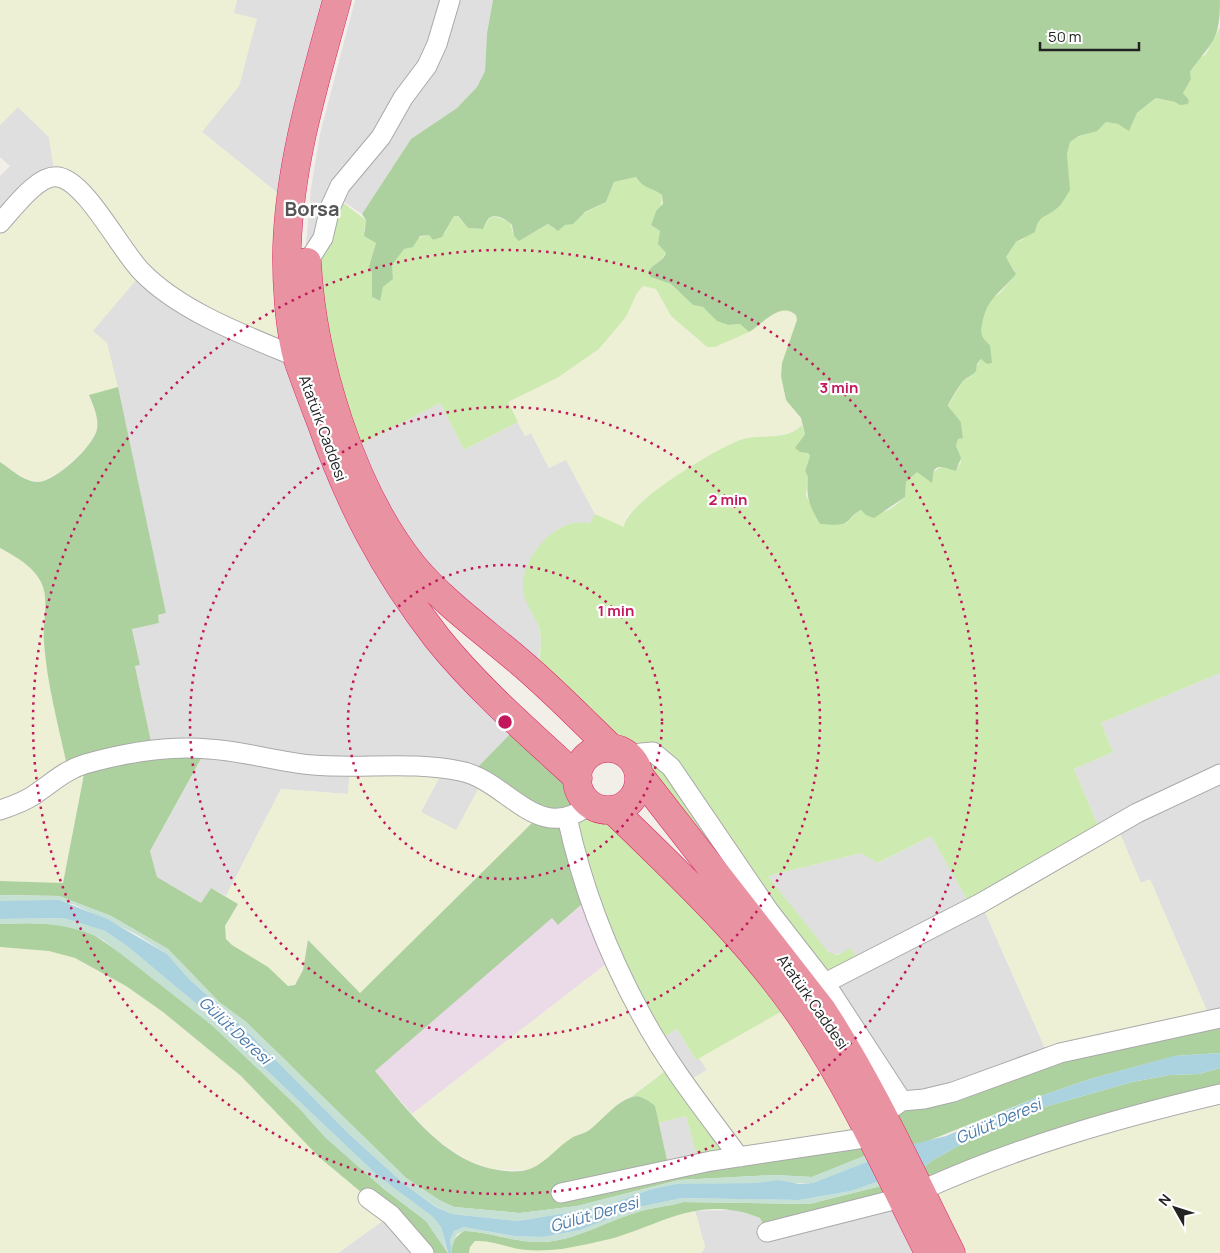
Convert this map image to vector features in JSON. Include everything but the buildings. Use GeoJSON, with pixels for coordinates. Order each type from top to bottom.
{"type":"FeatureCollection","features":[{"type":"Feature","properties":{"kind":"highway","name":"Atatürk Caddesi"},"geometry":{"type":"LineString","coordinates":[[337,0],[302,128],[293,186],[287,246],[290,302],[298,357],[351,502],[394,578],[437,638],[475,680],[578,778],[582,795],[590,810],[707,901],[776,981],[829,1058],[885,1126]]}},
{"type":"Feature","properties":{"kind":"highway","name":"Atatürk Caddesi"},"geometry":{"type":"LineString","coordinates":[[355,0],[320,134],[311,188],[306,246],[309,299],[320,361],[354,460],[389,530],[413,565],[434,589],[546,684],[627,761],[822,1010],[846,1048],[885,1126],[929,1253]]}},
{"type":"Feature","properties":{"kind":"highway"},"geometry":{"type":"LineString","coordinates":[[578,778],[581,766],[588,756],[598,750],[627,761],[637,790],[633,798],[624,806],[590,810]]}},
{"type":"Feature","properties":{"kind":"highway","name":"Atatürk Caddesi"},"geometry":{"type":"LineString","coordinates":[[907,1187],[951,1253]]}},
{"type":"Feature","properties":{"kind":"street"},"geometry":{"type":"LineString","coordinates":[[307,263],[323,238],[330,208],[340,186],[381,136],[403,98],[427,66],[437,44],[450,0]]}},
{"type":"Feature","properties":{"kind":"street"},"geometry":{"type":"LineString","coordinates":[[0,222],[39,182],[55,177],[73,182],[127,255],[142,273],[161,288],[186,306],[298,357]]}},
{"type":"Feature","properties":{"kind":"street"},"geometry":{"type":"LineString","coordinates":[[0,810],[34,795],[68,770],[86,764],[132,754],[207,748],[314,765],[420,767],[462,771],[490,784],[539,816],[554,819],[590,810],[577,862],[599,925],[642,1016],[697,1100],[740,1157]]}},
{"type":"Feature","properties":{"kind":"street"},"geometry":{"type":"LineString","coordinates":[[627,761],[641,753],[653,752],[671,767],[769,911],[825,983],[885,1126]]}},
{"type":"Feature","properties":{"kind":"street"},"geometry":{"type":"LineString","coordinates":[[825,983],[981,903],[1137,812],[1220,774]]}},
{"type":"Feature","properties":{"kind":"street"},"geometry":{"type":"LineString","coordinates":[[561,1193],[644,1174],[740,1157],[885,1126],[924,1099],[953,1092],[1060,1054],[1220,1018]]}},
{"type":"Feature","properties":{"kind":"street"},"geometry":{"type":"LineString","coordinates":[[767,1232],[970,1169],[1030,1147],[1220,1094]]}},
{"type":"Feature","properties":{"kind":"street"},"geometry":{"type":"LineString","coordinates":[[368,1198],[392,1215],[424,1253]]}},
{"type":"Feature","properties":{"kind":"shaded area"},"geometry":{"type":"Polygon","coordinates":[[[237,0],[337,0],[291,204],[201,131],[239,86],[256,19],[233,13],[237,0]]]}},
{"type":"Feature","properties":{"kind":"shaded area"},"geometry":{"type":"Polygon","coordinates":[[[355,0],[493,0],[487,33],[485,71],[477,87],[457,108],[411,139],[362,214],[335,196],[307,263],[306,246],[311,188],[320,134],[355,0]]]}},
{"type":"Feature","properties":{"kind":"shaded area"},"geometry":{"type":"Polygon","coordinates":[[[18,107],[49,137],[55,177],[0,210],[0,176],[10,166],[0,157],[0,125],[18,107]]]}},
{"type":"Feature","properties":{"kind":"shaded area"},"geometry":{"type":"Polygon","coordinates":[[[142,273],[297,357],[371,540],[520,724],[483,780],[457,831],[421,812],[444,769],[350,766],[348,794],[281,789],[226,896],[211,888],[201,903],[157,877],[150,851],[207,749],[153,751],[135,666],[140,665],[132,628],[159,623],[158,615],[166,613],[107,343],[92,331],[142,273]]]}},
{"type":"Feature","properties":{"kind":"shaded area"},"geometry":{"type":"Polygon","coordinates":[[[440,403],[464,450],[518,422],[525,436],[531,433],[549,468],[566,459],[595,514],[589,525],[571,524],[557,530],[524,575],[523,590],[539,627],[541,642],[536,674],[434,589],[350,450],[440,403]]]}},
{"type":"Feature","properties":{"kind":"shaded area"},"geometry":{"type":"Polygon","coordinates":[[[1220,673],[1220,1018],[1211,1020],[1150,880],[1141,883],[1116,825],[1101,833],[1074,769],[1113,752],[1101,723],[1220,673]]]}},
{"type":"Feature","properties":{"kind":"shaded area"},"geometry":{"type":"Polygon","coordinates":[[[931,836],[972,907],[981,903],[1049,1057],[902,1101],[825,983],[841,953],[832,955],[823,947],[768,876],[861,853],[879,863],[931,836]]]}},
{"type":"Feature","properties":{"kind":"shaded area"},"geometry":{"type":"Polygon","coordinates":[[[589,898],[614,958],[412,1114],[375,1071],[552,917],[559,925],[589,898]]]}},
{"type":"Feature","properties":{"kind":"shaded area"},"geometry":{"type":"Polygon","coordinates":[[[677,1029],[696,1060],[699,1058],[707,1070],[685,1083],[657,1041],[677,1029]]]}},
{"type":"Feature","properties":{"kind":"shaded area"},"geometry":{"type":"Polygon","coordinates":[[[686,1116],[699,1164],[669,1169],[658,1123],[686,1116]]]}},
{"type":"Feature","properties":{"kind":"shaded area"},"geometry":{"type":"Polygon","coordinates":[[[889,1202],[929,1253],[701,1253],[705,1247],[695,1211],[733,1210],[752,1215],[760,1218],[767,1231],[889,1202]]]}},
{"type":"Feature","properties":{"kind":"shaded area"},"geometry":{"type":"Polygon","coordinates":[[[391,1215],[424,1253],[338,1253],[391,1215]]]}},
{"type":"Feature","properties":{"kind":"green space"},"geometry":{"type":"Polygon","coordinates":[[[0,0],[237,0],[234,13],[257,19],[239,86],[202,132],[291,204],[297,357],[142,273],[93,331],[107,343],[118,387],[89,395],[97,418],[97,430],[89,445],[60,472],[39,482],[25,478],[0,462],[0,210],[55,176],[49,137],[18,107],[0,125],[0,0]]]}},
{"type":"Feature","properties":{"kind":"green space"},"geometry":{"type":"Polygon","coordinates":[[[493,0],[1220,0],[1220,14],[1213,40],[1190,72],[1191,79],[1183,93],[1189,100],[1188,104],[1180,105],[1156,98],[1137,113],[1129,131],[1118,124],[1106,122],[1097,131],[1079,136],[1070,142],[1067,154],[1070,190],[1058,207],[1040,219],[1035,232],[1016,242],[1006,257],[1016,274],[990,302],[984,316],[981,328],[982,334],[983,338],[990,345],[992,363],[987,364],[981,359],[977,364],[976,371],[963,381],[948,406],[961,422],[963,438],[958,439],[956,446],[961,458],[956,471],[942,467],[936,468],[932,483],[917,472],[906,482],[905,497],[874,518],[866,515],[861,510],[845,523],[835,525],[820,524],[811,506],[807,491],[808,477],[805,471],[810,456],[808,453],[800,452],[795,448],[805,434],[801,418],[786,400],[781,376],[782,363],[797,320],[796,315],[790,311],[778,312],[749,332],[740,324],[728,325],[717,321],[703,307],[693,305],[671,284],[651,277],[648,272],[666,253],[658,244],[660,231],[651,225],[656,211],[663,204],[662,195],[644,186],[636,177],[614,182],[606,202],[585,212],[573,224],[565,225],[558,231],[548,224],[519,241],[514,236],[512,225],[501,218],[495,216],[489,218],[483,229],[468,228],[458,216],[454,216],[442,237],[433,240],[429,235],[420,236],[413,247],[404,249],[392,265],[393,279],[383,287],[380,301],[372,297],[372,274],[369,266],[376,243],[364,236],[366,220],[362,214],[411,139],[457,108],[477,87],[485,71],[487,33],[493,0]]]}},
{"type":"Feature","properties":{"kind":"green space"},"geometry":{"type":"Polygon","coordinates":[[[1220,27],[1220,673],[1101,723],[1113,752],[1074,769],[1101,833],[972,908],[931,836],[878,863],[861,853],[768,876],[828,952],[837,955],[851,948],[860,964],[826,983],[902,1101],[883,1115],[629,757],[617,750],[536,674],[541,637],[538,625],[524,594],[524,577],[534,553],[553,533],[565,526],[577,523],[589,524],[595,514],[624,527],[628,517],[655,491],[712,454],[728,445],[747,438],[788,434],[802,425],[805,434],[799,442],[810,456],[805,471],[808,477],[806,495],[820,524],[847,523],[862,510],[880,512],[888,510],[905,497],[906,482],[917,472],[927,477],[943,467],[956,471],[961,462],[956,446],[958,439],[963,437],[961,422],[948,406],[963,381],[971,376],[981,359],[984,360],[990,345],[982,338],[983,311],[990,300],[1000,293],[1011,280],[1015,271],[1006,257],[1016,242],[1022,240],[1036,228],[1036,223],[1044,215],[1055,210],[1068,184],[1067,154],[1070,142],[1092,132],[1106,122],[1132,126],[1138,113],[1156,98],[1175,102],[1189,100],[1183,93],[1190,72],[1200,58],[1206,54],[1220,27]]]}},
{"type":"Feature","properties":{"kind":"green space"},"geometry":{"type":"Polygon","coordinates":[[[636,177],[638,181],[662,195],[661,209],[656,211],[651,225],[660,231],[661,246],[666,253],[650,269],[657,279],[671,284],[693,305],[703,307],[726,325],[740,324],[749,332],[715,347],[707,347],[671,316],[656,289],[643,286],[637,293],[626,317],[599,349],[557,378],[508,402],[518,422],[464,450],[440,403],[350,450],[320,361],[318,250],[334,196],[366,220],[364,231],[376,243],[369,265],[372,275],[372,297],[379,301],[383,287],[392,279],[392,267],[401,251],[418,238],[429,235],[433,240],[445,233],[454,216],[457,216],[468,228],[479,229],[485,227],[492,217],[498,217],[510,223],[514,236],[522,239],[549,224],[554,229],[606,202],[614,182],[636,177]]]}},
{"type":"Feature","properties":{"kind":"green space"},"geometry":{"type":"Polygon","coordinates":[[[643,286],[656,289],[671,316],[695,338],[710,347],[749,332],[778,310],[786,309],[796,315],[798,320],[782,363],[781,376],[793,410],[801,418],[802,425],[793,432],[771,437],[742,439],[712,454],[642,501],[626,517],[624,528],[595,514],[566,460],[549,468],[531,433],[525,436],[507,402],[557,378],[599,349],[626,317],[637,293],[643,286]]]}},
{"type":"Feature","properties":{"kind":"green space"},"geometry":{"type":"Polygon","coordinates":[[[118,387],[166,613],[158,615],[159,623],[132,629],[140,665],[135,666],[153,751],[207,748],[150,851],[157,877],[201,903],[211,888],[238,904],[225,926],[226,939],[232,945],[268,967],[288,986],[295,985],[303,970],[308,940],[360,993],[539,816],[476,776],[478,767],[520,724],[579,790],[585,800],[574,816],[589,898],[558,925],[552,918],[375,1071],[430,1134],[456,1154],[471,1162],[500,1170],[523,1171],[536,1166],[573,1137],[591,1129],[621,1102],[635,1096],[644,1098],[655,1106],[669,1169],[859,1139],[867,1155],[812,1177],[775,1175],[679,1180],[577,1206],[520,1213],[454,1207],[439,1200],[406,1178],[246,1022],[219,1002],[168,949],[111,916],[59,896],[0,895],[0,881],[63,883],[86,764],[68,770],[48,674],[44,635],[44,589],[37,576],[28,566],[0,548],[0,462],[28,480],[38,482],[54,476],[82,453],[94,436],[97,429],[97,420],[89,395],[118,387]]]}},
{"type":"Feature","properties":{"kind":"green space"},"geometry":{"type":"Polygon","coordinates":[[[0,548],[21,560],[35,572],[42,583],[45,598],[44,641],[86,764],[63,883],[0,881],[0,548]]]}},
{"type":"Feature","properties":{"kind":"green space"},"geometry":{"type":"Polygon","coordinates":[[[350,766],[444,768],[421,812],[456,830],[483,780],[539,816],[360,993],[309,941],[300,979],[295,985],[288,986],[268,967],[232,945],[226,939],[225,926],[238,904],[226,896],[281,789],[348,794],[350,766]]]}},
{"type":"Feature","properties":{"kind":"green space"},"geometry":{"type":"Polygon","coordinates":[[[595,807],[601,809],[793,1005],[696,1060],[677,1029],[657,1041],[599,925],[574,816],[595,807]]]}},
{"type":"Feature","properties":{"kind":"green space"},"geometry":{"type":"Polygon","coordinates":[[[1116,824],[1141,883],[1150,879],[1211,1020],[1049,1057],[981,903],[1116,824]]]}},
{"type":"Feature","properties":{"kind":"green space"},"geometry":{"type":"Polygon","coordinates":[[[0,895],[59,896],[111,916],[168,949],[219,1002],[246,1022],[406,1178],[439,1200],[454,1207],[520,1213],[577,1206],[679,1180],[775,1175],[812,1177],[867,1155],[869,1161],[813,1183],[692,1184],[649,1190],[602,1207],[518,1221],[452,1214],[437,1207],[403,1183],[350,1135],[253,1037],[189,979],[167,954],[136,934],[73,904],[0,901],[0,895]]]}},
{"type":"Feature","properties":{"kind":"green space"},"geometry":{"type":"Polygon","coordinates":[[[64,918],[105,931],[127,946],[199,1006],[378,1176],[433,1217],[441,1227],[447,1252],[426,1221],[384,1189],[325,1137],[299,1108],[213,1026],[103,940],[78,930],[53,925],[0,924],[0,919],[64,918]]]}},
{"type":"Feature","properties":{"kind":"green space"},"geometry":{"type":"Polygon","coordinates":[[[0,924],[63,925],[88,931],[128,958],[213,1026],[299,1108],[325,1137],[384,1189],[426,1221],[448,1253],[424,1253],[368,1198],[319,1157],[241,1076],[163,1012],[126,986],[75,958],[49,951],[0,947],[0,924]]]}},
{"type":"Feature","properties":{"kind":"green space"},"geometry":{"type":"Polygon","coordinates":[[[0,947],[49,951],[75,958],[126,986],[163,1012],[241,1076],[319,1157],[391,1215],[338,1253],[0,1253],[0,947]]]}},
{"type":"Feature","properties":{"kind":"green space"},"geometry":{"type":"Polygon","coordinates":[[[614,958],[673,1065],[607,1113],[593,1128],[575,1136],[543,1162],[529,1170],[493,1169],[471,1162],[440,1142],[412,1114],[614,958]]]}},
{"type":"Feature","properties":{"kind":"green space"},"geometry":{"type":"Polygon","coordinates":[[[793,1005],[871,1137],[739,1157],[685,1083],[707,1070],[699,1058],[793,1005]]]}},
{"type":"Feature","properties":{"kind":"green space"},"geometry":{"type":"Polygon","coordinates":[[[1220,1018],[1220,1053],[1175,1056],[1090,1079],[1038,1097],[923,1143],[910,1145],[890,1130],[902,1101],[1220,1018]]]}},
{"type":"Feature","properties":{"kind":"green space"},"geometry":{"type":"Polygon","coordinates":[[[673,1065],[739,1157],[699,1164],[686,1116],[658,1123],[653,1107],[647,1100],[631,1097],[673,1065]]]}},
{"type":"Feature","properties":{"kind":"green space"},"geometry":{"type":"Polygon","coordinates":[[[1220,1068],[1220,1094],[929,1187],[921,1169],[933,1160],[980,1134],[1041,1108],[1132,1082],[1170,1075],[1199,1074],[1220,1068]]]}},
{"type":"Feature","properties":{"kind":"green space"},"geometry":{"type":"Polygon","coordinates":[[[1220,1094],[1220,1253],[951,1253],[920,1191],[1220,1094]]]}},
{"type":"Feature","properties":{"kind":"green space"},"geometry":{"type":"Polygon","coordinates":[[[879,1181],[881,1186],[809,1204],[683,1202],[641,1211],[556,1241],[523,1241],[464,1231],[457,1234],[451,1249],[450,1240],[454,1231],[464,1227],[514,1236],[543,1237],[580,1230],[639,1207],[682,1198],[799,1200],[851,1191],[879,1181]]]}},
{"type":"Feature","properties":{"kind":"green space"},"geometry":{"type":"Polygon","coordinates":[[[881,1186],[889,1202],[767,1232],[760,1218],[720,1209],[702,1210],[685,1213],[614,1238],[562,1249],[527,1250],[475,1241],[470,1247],[469,1253],[452,1253],[454,1240],[464,1231],[523,1241],[556,1241],[641,1211],[683,1202],[809,1204],[881,1186]]]}},
{"type":"Feature","properties":{"kind":"green space"},"geometry":{"type":"Polygon","coordinates":[[[695,1211],[705,1247],[701,1253],[469,1253],[470,1247],[475,1241],[486,1240],[527,1250],[561,1249],[614,1237],[673,1215],[695,1211]]]}},
{"type":"Feature","properties":{"kind":"water","name":"Gülüt Deresi"},"geometry":{"type":"Polygon","coordinates":[[[59,900],[107,919],[167,954],[189,979],[253,1037],[350,1135],[403,1183],[436,1207],[452,1214],[518,1221],[602,1207],[649,1190],[677,1184],[758,1183],[778,1180],[799,1184],[813,1183],[869,1161],[879,1181],[851,1191],[799,1200],[682,1198],[639,1207],[580,1230],[543,1237],[514,1236],[464,1227],[454,1231],[450,1240],[452,1253],[448,1253],[441,1227],[433,1217],[378,1176],[199,1006],[127,946],[105,931],[64,918],[0,919],[0,901],[59,900]]]}},
{"type":"Feature","properties":{"kind":"water","name":"Gülüt Deresi"},"geometry":{"type":"Polygon","coordinates":[[[1220,1053],[1220,1068],[1199,1074],[1170,1075],[1132,1082],[1041,1108],[980,1134],[933,1160],[921,1169],[910,1145],[946,1136],[1038,1097],[1090,1079],[1174,1056],[1220,1053]]]}},
{"type":"Feature","properties":{"kind":"district","name":"Borsa"},"geometry":{"type":"Point","coordinates":[312,208]}}]}
